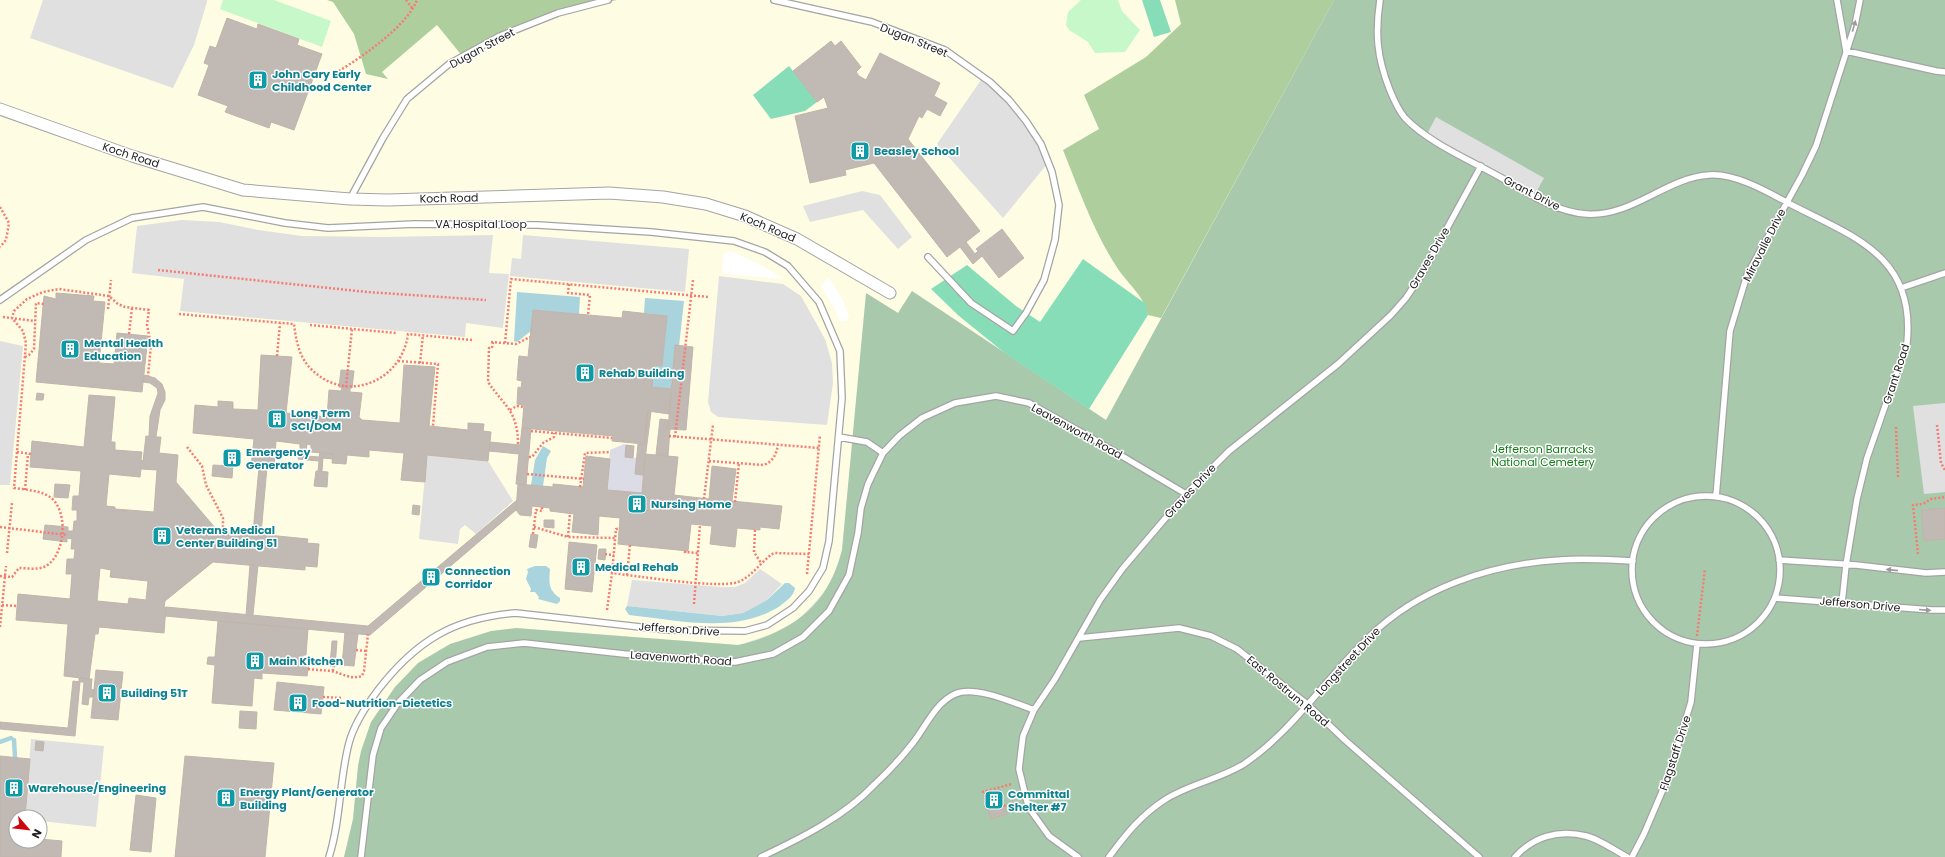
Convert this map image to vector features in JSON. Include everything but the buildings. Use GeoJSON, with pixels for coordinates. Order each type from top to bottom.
{"type":"FeatureCollection","features":[{"type":"Feature","properties":{"kind":"street","name":"Koch Road"},"geometry":{"type":"LineString","coordinates":[[0,109],[132,156],[243,190],[350,199],[452,199],[609,193],[662,197],[706,204],[746,216],[797,239],[890,293]]}},
{"type":"Feature","properties":{"kind":"lane","name":"Dugan Street"},"geometry":{"type":"LineString","coordinates":[[350,199],[383,138],[407,100],[449,64],[500,36],[558,12],[608,0]]}},
{"type":"Feature","properties":{"kind":"lane","name":"Dugan Street"},"geometry":{"type":"LineString","coordinates":[[774,0],[872,22],[945,50],[990,82],[1009,100],[1026,121],[1041,144],[1052,172],[1059,205],[1055,240],[1044,280],[1026,313],[1013,331],[971,303],[928,257]]}},
{"type":"Feature","properties":{"kind":"lane","name":"Grant Drive"},"geometry":{"type":"LineString","coordinates":[[1380,0],[1377,46],[1382,68],[1392,96],[1404,117],[1426,136],[1534,196],[1570,212],[1602,214],[1629,207],[1684,181],[1710,174],[1724,176],[1758,188],[1786,202]]}},
{"type":"Feature","properties":{"kind":"lane","name":"Miravalle Drive"},"geometry":{"type":"LineString","coordinates":[[1837,0],[1846,51]]}},
{"type":"Feature","properties":{"kind":"lane","name":"Miravalle Drive"},"geometry":{"type":"LineString","coordinates":[[1716,497],[1730,331],[1747,275],[1816,146],[1855,25],[1860,0]]}},
{"type":"Feature","properties":{"kind":"lane"},"geometry":{"type":"LineString","coordinates":[[1846,51],[1936,72],[1945,72]]}},
{"type":"Feature","properties":{"kind":"lane","name":"Graves Drive"},"geometry":{"type":"LineString","coordinates":[[1078,857],[1049,836],[1029,808],[1026,798],[1020,769],[1020,752],[1023,736],[1034,710],[1079,638],[1100,600],[1123,568],[1186,494],[1228,451],[1338,364],[1391,315],[1422,274],[1481,166]]}},
{"type":"Feature","properties":{"kind":"lane","name":"Grant Road"},"geometry":{"type":"LineString","coordinates":[[1786,202],[1870,247],[1891,270],[1906,300],[1907,343],[1867,458],[1857,499],[1846,565],[1842,603]]}},
{"type":"Feature","properties":{"kind":"lane","name":"VA Hospital Loop"},"geometry":{"type":"LineString","coordinates":[[0,300],[75,247],[132,218],[203,207],[285,223],[328,228],[415,224],[538,224],[651,232],[734,241],[765,252],[788,266],[819,302],[840,352]]}},
{"type":"Feature","properties":{"kind":"lane"},"geometry":{"type":"LineString","coordinates":[[1901,288],[1945,273]]}},
{"type":"Feature","properties":{"kind":"lane","name":"Jefferson Drive"},"geometry":{"type":"LineString","coordinates":[[329,857],[336,838],[349,742],[363,710],[394,669],[420,645],[457,625],[491,615],[516,614],[667,630],[744,632],[767,625],[793,608],[809,591],[823,568],[830,541],[842,398],[840,352]]}},
{"type":"Feature","properties":{"kind":"lane","name":"Leavenworth Road"},"geometry":{"type":"LineString","coordinates":[[361,857],[373,755],[381,728],[398,702],[420,680],[447,662],[486,647],[524,643],[624,654],[735,662],[773,654],[803,637],[829,611],[849,575],[858,533],[861,508],[866,490],[883,454],[899,436],[922,418],[955,404],[996,396],[1029,403],[1186,494]]}},
{"type":"Feature","properties":{"kind":"lane"},"geometry":{"type":"LineString","coordinates":[[838,437],[867,442],[883,454]]}},
{"type":"Feature","properties":{"kind":"lane"},"geometry":{"type":"LineString","coordinates":[[1716,497],[1739,504],[1758,518],[1772,537],[1780,560],[1780,579],[1775,598],[1765,614],[1752,629],[1735,639],[1716,644],[1697,644],[1678,639],[1661,630],[1647,616],[1637,599],[1632,580],[1633,560],[1638,542],[1644,531],[1661,511],[1678,502],[1690,498],[1716,497]]}},
{"type":"Feature","properties":{"kind":"lane","name":"Longstreet Drive"},"geometry":{"type":"LineString","coordinates":[[1109,857],[1133,825],[1161,803],[1243,764],[1278,736],[1368,638],[1392,617],[1415,602],[1456,582],[1499,568],[1526,563],[1561,560],[1633,560]]}},
{"type":"Feature","properties":{"kind":"lane"},"geometry":{"type":"LineString","coordinates":[[1780,560],[1926,573],[1945,572]]}},
{"type":"Feature","properties":{"kind":"lane","name":"Jefferson Drive"},"geometry":{"type":"LineString","coordinates":[[1775,598],[1945,610]]}},
{"type":"Feature","properties":{"kind":"lane","name":"East Rostrum Road"},"geometry":{"type":"LineString","coordinates":[[1079,638],[1180,628],[1210,636],[1237,650],[1307,704],[1346,741],[1478,857]]}},
{"type":"Feature","properties":{"kind":"lane","name":"Flagstaff Drive"},"geometry":{"type":"LineString","coordinates":[[1632,857],[1644,834],[1667,780],[1692,702],[1697,644]]}},
{"type":"Feature","properties":{"kind":"lane"},"geometry":{"type":"LineString","coordinates":[[761,857],[797,840],[850,806],[874,786],[911,745],[940,705],[955,694],[970,691],[992,696],[1034,710]]}},
{"type":"Feature","properties":{"kind":"lane"},"geometry":{"type":"LineString","coordinates":[[1515,857],[1524,847],[1544,836],[1567,833],[1587,836],[1627,857]]}},
{"type":"Feature","properties":{"kind":"path"},"geometry":{"type":"LineString","coordinates":[[406,0],[413,10]]}},
{"type":"Feature","properties":{"kind":"path"},"geometry":{"type":"LineString","coordinates":[[339,72],[374,49],[413,10],[417,0]]}},
{"type":"Feature","properties":{"kind":"path"},"geometry":{"type":"LineString","coordinates":[[0,207],[9,223],[6,240],[0,247]]}},
{"type":"Feature","properties":{"kind":"path"},"geometry":{"type":"LineString","coordinates":[[158,270],[367,292],[486,300]]}},
{"type":"Feature","properties":{"kind":"path"},"geometry":{"type":"LineString","coordinates":[[505,343],[511,279],[709,297]]}},
{"type":"Feature","properties":{"kind":"path"},"geometry":{"type":"LineString","coordinates":[[108,310],[110,280]]}},
{"type":"Feature","properties":{"kind":"path"},"geometry":{"type":"LineString","coordinates":[[675,437],[693,280]]}},
{"type":"Feature","properties":{"kind":"path"},"geometry":{"type":"LineString","coordinates":[[569,284],[568,292],[590,295],[588,315]]}},
{"type":"Feature","properties":{"kind":"path"},"geometry":{"type":"LineString","coordinates":[[12,318],[14,311],[27,299],[43,292],[59,289],[109,296],[118,304],[132,308],[149,310],[147,325],[151,345],[148,376]]}},
{"type":"Feature","properties":{"kind":"path"},"geometry":{"type":"LineString","coordinates":[[25,356],[30,355],[34,349],[34,321],[36,304],[44,304]]}},
{"type":"Feature","properties":{"kind":"path"},"geometry":{"type":"LineString","coordinates":[[129,334],[132,308]]}},
{"type":"Feature","properties":{"kind":"path"},"geometry":{"type":"LineString","coordinates":[[180,314],[294,324],[298,346],[312,370],[335,384],[356,387],[376,381],[384,376],[398,361],[407,342],[408,334],[472,340]]}},
{"type":"Feature","properties":{"kind":"path"},"geometry":{"type":"LineString","coordinates":[[3,317],[34,321]]}},
{"type":"Feature","properties":{"kind":"path"},"geometry":{"type":"LineString","coordinates":[[0,576],[12,577],[19,568],[43,568],[51,562],[61,546],[63,523],[55,502],[50,497],[39,492],[14,488],[26,343],[23,331],[12,318]]}},
{"type":"Feature","properties":{"kind":"path"},"geometry":{"type":"LineString","coordinates":[[276,356],[280,323]]}},
{"type":"Feature","properties":{"kind":"path"},"geometry":{"type":"LineString","coordinates":[[310,325],[396,333]]}},
{"type":"Feature","properties":{"kind":"path"},"geometry":{"type":"LineString","coordinates":[[346,386],[352,329]]}},
{"type":"Feature","properties":{"kind":"path"},"geometry":{"type":"LineString","coordinates":[[420,363],[423,335]]}},
{"type":"Feature","properties":{"kind":"path"},"geometry":{"type":"LineString","coordinates":[[518,445],[518,430],[510,410],[488,382],[490,348],[492,348],[492,342],[516,344],[530,337]]}},
{"type":"Feature","properties":{"kind":"path"},"geometry":{"type":"LineString","coordinates":[[398,361],[438,364],[434,426]]}},
{"type":"Feature","properties":{"kind":"path"},"geometry":{"type":"LineString","coordinates":[[510,410],[518,406],[524,407]]}},
{"type":"Feature","properties":{"kind":"path"},"geometry":{"type":"LineString","coordinates":[[1937,424],[1941,463],[1945,470]]}},
{"type":"Feature","properties":{"kind":"path"},"geometry":{"type":"LineString","coordinates":[[704,498],[713,425]]}},
{"type":"Feature","properties":{"kind":"path"},"geometry":{"type":"LineString","coordinates":[[1896,427],[1898,477]]}},
{"type":"Feature","properties":{"kind":"path"},"geometry":{"type":"LineString","coordinates":[[531,431],[612,438]]}},
{"type":"Feature","properties":{"kind":"path"},"geometry":{"type":"LineString","coordinates":[[528,457],[532,457],[543,443],[554,437],[554,433]]}},
{"type":"Feature","properties":{"kind":"path"},"geometry":{"type":"LineString","coordinates":[[807,578],[820,435]]}},
{"type":"Feature","properties":{"kind":"path"},"geometry":{"type":"LineString","coordinates":[[670,436],[819,448]]}},
{"type":"Feature","properties":{"kind":"path"},"geometry":{"type":"LineString","coordinates":[[709,461],[763,465],[768,464],[774,459],[778,445]]}},
{"type":"Feature","properties":{"kind":"path"},"geometry":{"type":"LineString","coordinates":[[187,447],[202,466],[206,485],[223,518],[224,530]]}},
{"type":"Feature","properties":{"kind":"path"},"geometry":{"type":"LineString","coordinates":[[17,452],[30,454],[25,490]]}},
{"type":"Feature","properties":{"kind":"path"},"geometry":{"type":"LineString","coordinates":[[580,487],[584,453],[610,452]]}},
{"type":"Feature","properties":{"kind":"path"},"geometry":{"type":"LineString","coordinates":[[735,502],[739,463]]}},
{"type":"Feature","properties":{"kind":"path"},"geometry":{"type":"LineString","coordinates":[[527,474],[584,479]]}},
{"type":"Feature","properties":{"kind":"path"},"geometry":{"type":"LineString","coordinates":[[1918,554],[1913,505],[1923,504],[1931,499],[1945,497]]}},
{"type":"Feature","properties":{"kind":"path"},"geometry":{"type":"LineString","coordinates":[[7,553],[12,503]]}},
{"type":"Feature","properties":{"kind":"path"},"geometry":{"type":"LineString","coordinates":[[533,534],[536,510],[542,511],[542,507]]}},
{"type":"Feature","properties":{"kind":"path"},"geometry":{"type":"LineString","coordinates":[[568,536],[570,513]]}},
{"type":"Feature","properties":{"kind":"path"},"geometry":{"type":"LineString","coordinates":[[694,604],[700,525]]}},
{"type":"Feature","properties":{"kind":"path"},"geometry":{"type":"LineString","coordinates":[[0,527],[67,535]]}},
{"type":"Feature","properties":{"kind":"path"},"geometry":{"type":"LineString","coordinates":[[534,527],[568,536],[616,538]]}},
{"type":"Feature","properties":{"kind":"path"},"geometry":{"type":"LineString","coordinates":[[607,610],[616,529],[619,529]]}},
{"type":"Feature","properties":{"kind":"path"},"geometry":{"type":"LineString","coordinates":[[755,530],[754,552],[761,563]]}},
{"type":"Feature","properties":{"kind":"path"},"geometry":{"type":"LineString","coordinates":[[627,575],[630,545]]}},
{"type":"Feature","properties":{"kind":"path"},"geometry":{"type":"LineString","coordinates":[[686,550],[685,552],[698,553]]}},
{"type":"Feature","properties":{"kind":"path"},"geometry":{"type":"LineString","coordinates":[[612,573],[721,584],[737,583],[774,553],[809,554]]}},
{"type":"Feature","properties":{"kind":"path"},"geometry":{"type":"LineString","coordinates":[[605,554],[614,555]]}},
{"type":"Feature","properties":{"kind":"path"},"geometry":{"type":"LineString","coordinates":[[0,627],[6,566]]}},
{"type":"Feature","properties":{"kind":"path"},"geometry":{"type":"LineString","coordinates":[[1697,644],[1705,569]]}},
{"type":"Feature","properties":{"kind":"path"},"geometry":{"type":"LineString","coordinates":[[2,605],[17,606]]}},
{"type":"Feature","properties":{"kind":"path"},"geometry":{"type":"LineString","coordinates":[[308,669],[333,671],[344,676],[356,678],[362,676],[364,671],[368,634]]}},
{"type":"Feature","properties":{"kind":"path"},"geometry":{"type":"LineString","coordinates":[[356,650],[366,651]]}},
{"type":"Feature","properties":{"kind":"path"},"geometry":{"type":"LineString","coordinates":[[333,666],[333,671]]}},
{"type":"Feature","properties":{"kind":"path"},"geometry":{"type":"LineString","coordinates":[[323,697],[342,698]]}},
{"type":"Feature","properties":{"kind":"path"},"geometry":{"type":"LineString","coordinates":[[982,792],[1012,784]]}},
{"type":"Feature","properties":{"kind":"path"},"geometry":{"type":"LineString","coordinates":[[1004,806],[1017,802]]}},
{"type":"Feature","properties":{"kind":"shaded area"},"geometry":{"type":"Polygon","coordinates":[[[0,0],[1334,0],[1106,420],[912,291],[898,313],[867,294],[842,550],[832,579],[825,591],[797,621],[772,634],[738,645],[516,628],[418,663],[395,687],[371,722],[358,766],[353,819],[344,857],[0,857],[0,0]]]}},
{"type":"Feature","properties":{"kind":"shaded area"},"geometry":{"type":"Polygon","coordinates":[[[43,0],[207,0],[207,2],[194,45],[173,88],[30,38],[43,0]]]}},
{"type":"Feature","properties":{"kind":"shaded area"},"geometry":{"type":"Polygon","coordinates":[[[983,77],[1026,121],[1048,163],[1003,218],[937,144],[983,77]]]}},
{"type":"Feature","properties":{"kind":"shaded area"},"geometry":{"type":"Polygon","coordinates":[[[1436,117],[1544,178],[1534,196],[1426,136],[1436,117]]]}},
{"type":"Feature","properties":{"kind":"shaded area"},"geometry":{"type":"Polygon","coordinates":[[[862,191],[880,195],[912,237],[898,249],[863,210],[810,222],[803,206],[862,191]]]}},
{"type":"Feature","properties":{"kind":"shaded area"},"geometry":{"type":"Polygon","coordinates":[[[182,220],[219,222],[258,230],[302,236],[385,237],[493,235],[489,273],[509,274],[503,328],[466,323],[465,337],[180,311],[184,279],[132,273],[137,226],[182,220]]]}},
{"type":"Feature","properties":{"kind":"shaded area"},"geometry":{"type":"Polygon","coordinates":[[[523,235],[689,249],[685,292],[510,276],[512,258],[521,259],[523,235]]]}},
{"type":"Feature","properties":{"kind":"shaded area"},"geometry":{"type":"Polygon","coordinates":[[[719,276],[783,284],[801,296],[825,339],[832,363],[833,383],[827,425],[718,417],[711,412],[708,402],[719,276]]]}},
{"type":"Feature","properties":{"kind":"shaded area"},"geometry":{"type":"Polygon","coordinates":[[[0,341],[23,346],[10,485],[0,485],[0,341]]]}},
{"type":"Feature","properties":{"kind":"shaded area"},"geometry":{"type":"Polygon","coordinates":[[[1945,403],[1945,492],[1924,494],[1913,406],[1945,403]]]}},
{"type":"Feature","properties":{"kind":"shaded area"},"geometry":{"type":"Polygon","coordinates":[[[624,444],[626,445],[626,457],[637,458],[643,475],[642,493],[607,490],[610,450],[624,444]]]}},
{"type":"Feature","properties":{"kind":"shaded area"},"geometry":{"type":"Polygon","coordinates":[[[427,455],[488,461],[513,501],[476,534],[465,525],[460,529],[458,544],[419,539],[427,455]]]}},
{"type":"Feature","properties":{"kind":"shaded area"},"geometry":{"type":"Polygon","coordinates":[[[760,569],[782,584],[767,600],[743,613],[722,616],[627,606],[632,580],[735,587],[745,583],[760,569]]]}},
{"type":"Feature","properties":{"kind":"shaded area"},"geometry":{"type":"Polygon","coordinates":[[[31,739],[104,746],[96,827],[48,822],[48,809],[26,809],[31,739]]]}},
{"type":"Feature","properties":{"kind":"green space"},"geometry":{"type":"Polygon","coordinates":[[[223,0],[274,0],[331,21],[322,47],[220,9],[223,0]]]}},
{"type":"Feature","properties":{"kind":"green space"},"geometry":{"type":"Polygon","coordinates":[[[327,0],[617,0],[561,12],[463,57],[437,25],[382,72],[388,79],[366,74],[354,34],[333,2],[327,0]]]}},
{"type":"Feature","properties":{"kind":"green space"},"geometry":{"type":"Polygon","coordinates":[[[1081,0],[1118,0],[1122,11],[1140,30],[1125,52],[1095,53],[1088,42],[1069,30],[1066,25],[1068,12],[1081,0]]]}},
{"type":"Feature","properties":{"kind":"green space"},"geometry":{"type":"Polygon","coordinates":[[[1142,0],[1160,0],[1171,32],[1154,37],[1142,0]]]}},
{"type":"Feature","properties":{"kind":"green space"},"geometry":{"type":"Polygon","coordinates":[[[1175,0],[1334,0],[1161,318],[1148,315],[1140,296],[1118,269],[1109,255],[1088,211],[1063,150],[1099,129],[1084,95],[1146,57],[1181,24],[1175,0]]]}},
{"type":"Feature","properties":{"kind":"green space","name":"Jefferson Barracks National Cemetery"},"geometry":{"type":"Polygon","coordinates":[[[1334,0],[1945,0],[1945,857],[344,857],[353,819],[358,766],[361,751],[371,722],[395,687],[418,663],[450,644],[491,631],[516,628],[738,645],[775,633],[805,614],[827,587],[836,570],[842,550],[866,293],[898,313],[912,291],[1106,420],[1334,0]]]}},
{"type":"Feature","properties":{"kind":"green space"},"geometry":{"type":"Polygon","coordinates":[[[789,66],[817,102],[805,111],[771,119],[753,95],[789,66]]]}},
{"type":"Feature","properties":{"kind":"green space"},"geometry":{"type":"Polygon","coordinates":[[[1083,259],[1146,304],[1148,315],[1089,409],[1006,354],[959,316],[931,289],[967,265],[1016,306],[1040,322],[1083,259]]]}},
{"type":"Feature","properties":{"kind":"water"},"geometry":{"type":"Polygon","coordinates":[[[517,292],[580,297],[579,314],[533,310],[531,331],[517,342],[514,341],[517,292]]]}},
{"type":"Feature","properties":{"kind":"water"},"geometry":{"type":"Polygon","coordinates":[[[645,298],[684,301],[679,346],[675,346],[671,389],[652,387],[654,365],[662,366],[667,316],[644,313],[645,298]]]}},
{"type":"Feature","properties":{"kind":"water"},"geometry":{"type":"Polygon","coordinates":[[[543,446],[551,451],[547,458],[543,486],[531,485],[535,460],[543,446]]]}},
{"type":"Feature","properties":{"kind":"water"},"geometry":{"type":"Polygon","coordinates":[[[535,566],[546,566],[550,569],[549,578],[551,589],[560,598],[560,601],[557,604],[538,599],[539,597],[535,592],[530,592],[531,589],[526,579],[528,572],[527,569],[535,566]]]}},
{"type":"Feature","properties":{"kind":"water"},"geometry":{"type":"Polygon","coordinates":[[[785,583],[789,583],[795,588],[791,596],[780,606],[763,615],[726,623],[687,622],[629,615],[625,609],[627,606],[722,616],[743,613],[767,600],[785,583]]]}},
{"type":"Feature","properties":{"kind":"pier"},"geometry":{"type":"Polygon","coordinates":[[[728,252],[736,253],[759,264],[784,279],[726,274],[722,272],[723,261],[724,254],[728,252]]]}},
{"type":"Feature","properties":{"kind":"pier"},"geometry":{"type":"Polygon","coordinates":[[[829,277],[843,301],[849,316],[846,321],[840,321],[821,286],[829,277]]]}},
{"type":"Feature","properties":{"kind":"waterway"},"geometry":{"type":"LineString","coordinates":[[0,742],[11,738]]}},
{"type":"Feature","properties":{"kind":"waterway"},"geometry":{"type":"LineString","coordinates":[[14,740],[15,758]]}},
{"type":"Feature","properties":{"kind":"place","name":"John Cary Early Childhood Center"},"geometry":{"type":"Point","coordinates":[258,80]}},
{"type":"Feature","properties":{"kind":"place","name":"Beasley School"},"geometry":{"type":"Point","coordinates":[860,151]}},
{"type":"Feature","properties":{"kind":"place","name":"Mental Health Education"},"geometry":{"type":"Point","coordinates":[70,349]}},
{"type":"Feature","properties":{"kind":"place","name":"Rehab Building"},"geometry":{"type":"Point","coordinates":[585,373]}},
{"type":"Feature","properties":{"kind":"place","name":"Long Term SCI/DOM"},"geometry":{"type":"Point","coordinates":[277,419]}},
{"type":"Feature","properties":{"kind":"place","name":"Emergency Generator"},"geometry":{"type":"Point","coordinates":[232,458]}},
{"type":"Feature","properties":{"kind":"place","name":"Nursing Home"},"geometry":{"type":"Point","coordinates":[637,504]}},
{"type":"Feature","properties":{"kind":"place","name":"Veterans Medical Center Building 51"},"geometry":{"type":"Point","coordinates":[162,536]}},
{"type":"Feature","properties":{"kind":"place","name":"Medical Rehab"},"geometry":{"type":"Point","coordinates":[581,567]}},
{"type":"Feature","properties":{"kind":"place","name":"Connection Corridor"},"geometry":{"type":"Point","coordinates":[431,577]}},
{"type":"Feature","properties":{"kind":"place","name":"Main Kitchen"},"geometry":{"type":"Point","coordinates":[255,661]}},
{"type":"Feature","properties":{"kind":"place","name":"Building 51T"},"geometry":{"type":"Point","coordinates":[107,693]}},
{"type":"Feature","properties":{"kind":"place","name":"Food-Nutrition-Dietetics"},"geometry":{"type":"Point","coordinates":[298,703]}},
{"type":"Feature","properties":{"kind":"place","name":"Warehouse/Engineering"},"geometry":{"type":"Point","coordinates":[14,788]}},
{"type":"Feature","properties":{"kind":"place","name":"Energy Plant/Generator Building"},"geometry":{"type":"Point","coordinates":[226,798]}},
{"type":"Feature","properties":{"kind":"place","name":"Committal Shelter #7"},"geometry":{"type":"Point","coordinates":[994,800]}}]}
